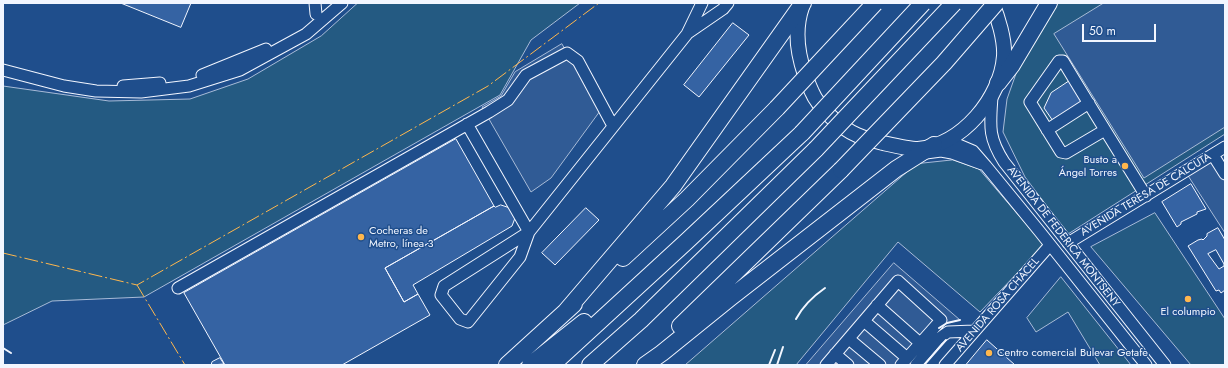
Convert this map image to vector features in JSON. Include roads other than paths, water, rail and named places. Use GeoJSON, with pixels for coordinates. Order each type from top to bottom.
{"type":"FeatureCollection","features":[{"type":"Feature","properties":{"kind":"highway"},"geometry":{"type":"LineString","coordinates":[[566,311],[673,186],[803,3]]}},
{"type":"Feature","properties":{"kind":"highway"},"geometry":{"type":"LineString","coordinates":[[507,365],[687,199],[777,108],[875,3]]}},
{"type":"Feature","properties":{"kind":"highway"},"geometry":{"type":"LineString","coordinates":[[552,365],[687,241],[802,132],[923,3]]}},
{"type":"Feature","properties":{"kind":"highway"},"geometry":{"type":"LineString","coordinates":[[590,365],[641,320],[816,150],[954,3]]}},
{"type":"Feature","properties":{"kind":"highway"},"geometry":{"type":"LineString","coordinates":[[640,365],[841,170],[944,63],[996,3]]}},
{"type":"Feature","properties":{"kind":"highway"},"geometry":{"type":"LineString","coordinates":[[995,90],[1012,65],[1049,3]]}},
{"type":"Feature","properties":{"kind":"highway"},"geometry":{"type":"LineString","coordinates":[[645,365],[890,174],[934,146]]}},
{"type":"Feature","properties":{"kind":"highway"},"geometry":{"type":"LineString","coordinates":[[530,365],[609,301],[632,290]]}},
{"type":"Feature","properties":{"kind":"main road"},"geometry":{"type":"LineString","coordinates":[[803,3],[797,33],[800,59],[812,93],[831,118],[856,135],[890,145],[918,149],[934,146],[972,122],[995,90],[1004,55],[999,22],[992,3]]}},
{"type":"Feature","properties":{"kind":"street"},"geometry":{"type":"LineString","coordinates":[[315,3],[316,14]]}},
{"type":"Feature","properties":{"kind":"street"},"geometry":{"type":"LineString","coordinates":[[3,63],[66,79],[116,86],[188,81],[276,45],[303,28],[316,14],[331,3]]}},
{"type":"Feature","properties":{"kind":"street"},"geometry":{"type":"LineString","coordinates":[[3,70],[64,86],[96,91],[141,92],[189,86],[240,70],[306,34],[342,3]]}},
{"type":"Feature","properties":{"kind":"street"},"geometry":{"type":"LineString","coordinates":[[529,232],[444,286],[441,294],[460,319],[468,322],[520,257],[529,232],[687,34],[702,3]]}},
{"type":"Feature","properties":{"kind":"street"},"geometry":{"type":"LineString","coordinates":[[687,34],[723,9],[728,3]]}},
{"type":"Feature","properties":{"kind":"street"},"geometry":{"type":"LineString","coordinates":[[178,288],[508,100],[526,75],[567,53],[578,62],[613,126]]}},
{"type":"Feature","properties":{"kind":"street"},"geometry":{"type":"LineString","coordinates":[[1106,130],[1066,153],[1061,152],[1033,96],[1059,61],[1063,61],[1106,130],[1146,196]]}},
{"type":"Feature","properties":{"kind":"street","name":"AVENIDA DE FEDERICA MONTSENY"},"geometry":{"type":"LineString","coordinates":[[995,90],[990,129],[997,151],[1068,244],[1165,365]]}},
{"type":"Feature","properties":{"kind":"street"},"geometry":{"type":"LineString","coordinates":[[1050,128],[1089,103]]}},
{"type":"Feature","properties":{"kind":"street"},"geometry":{"type":"LineString","coordinates":[[468,124],[529,232]]}},
{"type":"Feature","properties":{"kind":"street"},"geometry":{"type":"LineString","coordinates":[[934,146],[942,151],[973,160],[986,166]]}},
{"type":"Feature","properties":{"kind":"street","name":"AVENIDA DE FEDERICA MONTSENY"},"geometry":{"type":"LineString","coordinates":[[934,146],[973,151],[1146,365]]}},
{"type":"Feature","properties":{"kind":"street","name":"AVENIDA TERESA DE CALCUTA"},"geometry":{"type":"LineString","coordinates":[[1068,244],[1225,147]]}},
{"type":"Feature","properties":{"kind":"street"},"geometry":{"type":"LineString","coordinates":[[1213,155],[1225,174]]}},
{"type":"Feature","properties":{"kind":"street","name":"AVENIDA ROSA CHACEL"},"geometry":{"type":"LineString","coordinates":[[945,365],[1050,245]]}},
{"type":"Feature","properties":{"kind":"street"},"geometry":{"type":"LineString","coordinates":[[826,365],[898,282],[940,320],[920,343],[908,363]]}},
{"type":"Feature","properties":{"kind":"street"},"geometry":{"type":"LineString","coordinates":[[877,306],[920,343]]}},
{"type":"Feature","properties":{"kind":"street"},"geometry":{"type":"LineString","coordinates":[[864,321],[908,363]]}},
{"type":"Feature","properties":{"kind":"street"},"geometry":{"type":"LineString","coordinates":[[908,363],[948,332],[974,332]]}},
{"type":"Feature","properties":{"kind":"street"},"geometry":{"type":"LineString","coordinates":[[848,339],[880,365]]}},
{"type":"Feature","properties":{"kind":"street"},"geometry":{"type":"LineString","coordinates":[[835,354],[848,365]]}},
{"type":"Feature","properties":{"kind":"place","name":"Busto a Ángel Torres"},"geometry":{"type":"Point","coordinates":[1125,166]}},
{"type":"Feature","properties":{"kind":"place","name":"Cocheras de Metro, línea 3"},"geometry":{"type":"Point","coordinates":[361,237]}},
{"type":"Feature","properties":{"kind":"place","name":"El columpio"},"geometry":{"type":"Point","coordinates":[1188,299]}},
{"type":"Feature","properties":{"kind":"place","name":"Centro comercial Bulevar Getafe"},"geometry":{"type":"Point","coordinates":[989,353]}}]}
